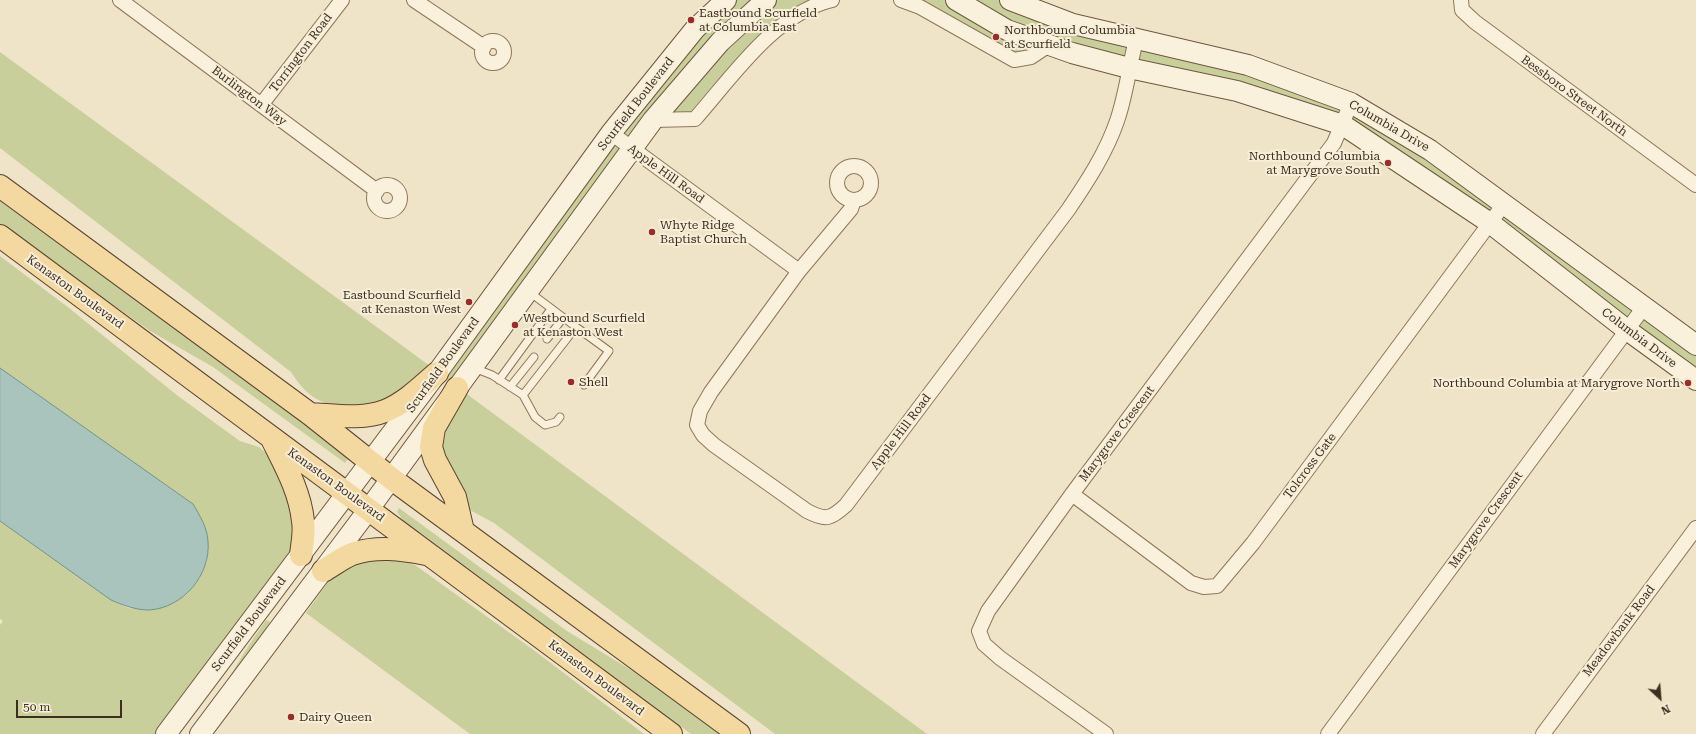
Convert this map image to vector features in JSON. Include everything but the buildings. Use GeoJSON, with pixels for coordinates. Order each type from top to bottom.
{"type":"FeatureCollection","features":[{"type":"Feature","properties":{"kind":"main road"},"geometry":{"type":"LineString","coordinates":[[0,173],[63,221],[87,250]]}},
{"type":"Feature","properties":{"kind":"main road"},"geometry":{"type":"LineString","coordinates":[[0,186],[310,414],[392,479],[739,734]]}},
{"type":"Feature","properties":{"kind":"main road","name":"Kenaston Boulevard"},"geometry":{"type":"LineString","coordinates":[[0,236],[671,734]]}},
{"type":"Feature","properties":{"kind":"main road"},"geometry":{"type":"LineString","coordinates":[[310,414],[347,416],[384,412],[400,404],[437,373]]}},
{"type":"Feature","properties":{"kind":"main road"},"geometry":{"type":"LineString","coordinates":[[458,388],[434,428],[431,447],[435,460],[455,497],[463,531]]}},
{"type":"Feature","properties":{"kind":"main road"},"geometry":{"type":"LineString","coordinates":[[271,438],[294,485],[300,505],[304,523],[302,555]]}},
{"type":"Feature","properties":{"kind":"main road"},"geometry":{"type":"LineString","coordinates":[[323,571],[351,555],[374,549],[399,549],[431,555]]}},
{"type":"Feature","properties":{"kind":"street","name":"Burlington Way"},"geometry":{"type":"LineString","coordinates":[[120,0],[377,191]]}},
{"type":"Feature","properties":{"kind":"street","name":"Torrington Road"},"geometry":{"type":"LineString","coordinates":[[261,105],[342,0]]}},
{"type":"Feature","properties":{"kind":"street"},"geometry":{"type":"LineString","coordinates":[[414,0],[484,47]]}},
{"type":"Feature","properties":{"kind":"street","name":"Scurfield Boulevard"},"geometry":{"type":"LineString","coordinates":[[166,734],[302,555],[437,373],[611,134],[695,29],[726,0]]}},
{"type":"Feature","properties":{"kind":"street","name":"Scurfield Boulevard"},"geometry":{"type":"LineString","coordinates":[[200,734],[392,479],[631,148],[720,42],[766,0]]}},
{"type":"Feature","properties":{"kind":"street","name":"Scurfield Boulevard"},"geometry":{"type":"LineString","coordinates":[[653,120],[695,119],[771,32],[818,3],[832,0]]}},
{"type":"Feature","properties":{"kind":"street"},"geometry":{"type":"LineString","coordinates":[[901,0],[920,7],[1014,60],[1031,57],[1049,45]]}},
{"type":"Feature","properties":{"kind":"street","name":"Columbia Drive"},"geometry":{"type":"LineString","coordinates":[[956,0],[1007,30],[1072,53],[1129,68],[1237,91],[1343,125],[1490,223],[1627,330],[1696,380]]}},
{"type":"Feature","properties":{"kind":"street","name":"Columbia Drive"},"geometry":{"type":"LineString","coordinates":[[1010,0],[1073,24],[1136,40],[1248,65],[1351,103],[1430,150],[1696,345]]}},
{"type":"Feature","properties":{"kind":"street","name":"Bessboro Street North"},"geometry":{"type":"LineString","coordinates":[[1461,0],[1462,10],[1475,22],[1696,185]]}},
{"type":"Feature","properties":{"kind":"street","name":"Apple Hill Road"},"geometry":{"type":"LineString","coordinates":[[854,200],[850,209],[799,271],[711,392],[700,411],[697,425],[704,435],[714,444],[807,511],[820,518],[833,517],[846,505],[1087,182],[1101,159],[1117,121],[1136,40]]}},
{"type":"Feature","properties":{"kind":"street","name":"Marygrove Crescent"},"geometry":{"type":"LineString","coordinates":[[1106,734],[1000,658],[984,644],[979,631],[988,611],[1072,494],[1334,143],[1343,125],[1351,103]]}},
{"type":"Feature","properties":{"kind":"street","name":"Apple Hill Road"},"geometry":{"type":"LineString","coordinates":[[611,134],[799,271]]}},
{"type":"Feature","properties":{"kind":"street","name":"Tolcross Gate"},"geometry":{"type":"LineString","coordinates":[[1072,494],[1190,583],[1204,587],[1217,586],[1253,543],[1504,204]]}},
{"type":"Feature","properties":{"kind":"street","name":"Marygrove Crescent"},"geometry":{"type":"LineString","coordinates":[[1328,734],[1644,307]]}},
{"type":"Feature","properties":{"kind":"street","name":"Meadowbank Road"},"geometry":{"type":"LineString","coordinates":[[1543,734],[1696,528]]}},
{"type":"Feature","properties":{"kind":"lane"},"geometry":{"type":"LineString","coordinates":[[528,291],[563,318],[610,350],[584,385]]}},
{"type":"Feature","properties":{"kind":"lane"},"geometry":{"type":"LineString","coordinates":[[499,380],[551,309]]}},
{"type":"Feature","properties":{"kind":"lane"},"geometry":{"type":"LineString","coordinates":[[547,339],[563,318]]}},
{"type":"Feature","properties":{"kind":"lane"},"geometry":{"type":"LineString","coordinates":[[522,395],[576,327]]}},
{"type":"Feature","properties":{"kind":"lane"},"geometry":{"type":"LineString","coordinates":[[510,387],[534,357]]}},
{"type":"Feature","properties":{"kind":"lane"},"geometry":{"type":"LineString","coordinates":[[472,367],[499,380],[522,395],[535,417],[545,425],[556,422],[560,417]]}},
{"type":"Feature","properties":{"kind":"green space"},"geometry":{"type":"Polygon","coordinates":[[[726,0],[832,0],[771,32],[695,119],[653,120],[457,388],[437,373],[726,0]]]}},
{"type":"Feature","properties":{"kind":"green space"},"geometry":{"type":"Polygon","coordinates":[[[901,0],[1010,0],[1351,103],[1696,345],[1696,380],[1343,125],[1049,45],[1014,60],[901,0]]]}},
{"type":"Feature","properties":{"kind":"green space"},"geometry":{"type":"Polygon","coordinates":[[[0,52],[432,368],[371,410],[335,406],[316,399],[299,384],[291,372],[0,148],[0,52]]]}},
{"type":"Feature","properties":{"kind":"green space"},"geometry":{"type":"Polygon","coordinates":[[[0,197],[341,450],[348,459],[345,463],[213,367],[150,331],[0,224],[0,197]]]}},
{"type":"Feature","properties":{"kind":"green space"},"geometry":{"type":"Polygon","coordinates":[[[0,256],[69,308],[178,396],[240,441],[259,447],[276,461],[302,548],[169,734],[0,734],[0,625],[3,621],[0,619],[0,521],[111,600],[129,608],[149,610],[186,595],[199,579],[207,561],[193,504],[0,368],[0,256]]]}},
{"type":"Feature","properties":{"kind":"green space"},"geometry":{"type":"Polygon","coordinates":[[[467,394],[927,734],[775,734],[494,523],[466,508],[448,491],[441,441],[450,418],[467,394]]]}},
{"type":"Feature","properties":{"kind":"green space"},"geometry":{"type":"Polygon","coordinates":[[[399,508],[567,631],[636,673],[723,734],[691,734],[421,533],[405,523],[397,512],[399,508]]]}},
{"type":"Feature","properties":{"kind":"green space"},"geometry":{"type":"Polygon","coordinates":[[[395,557],[415,565],[535,651],[644,734],[470,734],[306,613],[333,575],[351,562],[395,557]]]}},
{"type":"Feature","properties":{"kind":"green space"},"geometry":{"type":"Polygon","coordinates":[[[266,620],[270,622],[249,660],[214,702],[249,645],[266,620]]]}},
{"type":"Feature","properties":{"kind":"water"},"geometry":{"type":"Polygon","coordinates":[[[0,368],[193,504],[203,522],[206,531],[208,554],[200,577],[192,588],[183,596],[173,603],[161,608],[149,610],[134,608],[111,600],[0,521],[0,368]]]}},
{"type":"Feature","properties":{"kind":"place","name":"Eastbound Scurfield at Columbia East"},"geometry":{"type":"Point","coordinates":[691,20]}},
{"type":"Feature","properties":{"kind":"place","name":"Northbound Columbia at Scurfield"},"geometry":{"type":"Point","coordinates":[996,37]}},
{"type":"Feature","properties":{"kind":"place","name":"Northbound Columbia at Marygrove South"},"geometry":{"type":"Point","coordinates":[1388,163]}},
{"type":"Feature","properties":{"kind":"place","name":"Whyte Ridge Baptist Church"},"geometry":{"type":"Point","coordinates":[652,232]}},
{"type":"Feature","properties":{"kind":"place","name":"Eastbound Scurfield at Kenaston West"},"geometry":{"type":"Point","coordinates":[469,302]}},
{"type":"Feature","properties":{"kind":"place","name":"Westbound Scurfield at Kenaston West"},"geometry":{"type":"Point","coordinates":[515,325]}},
{"type":"Feature","properties":{"kind":"place","name":"Shell"},"geometry":{"type":"Point","coordinates":[571,382]}},
{"type":"Feature","properties":{"kind":"place","name":"Northbound Columbia at Marygrove North"},"geometry":{"type":"Point","coordinates":[1688,383]}},
{"type":"Feature","properties":{"kind":"place","name":"Dairy Queen"},"geometry":{"type":"Point","coordinates":[291,717]}}]}
